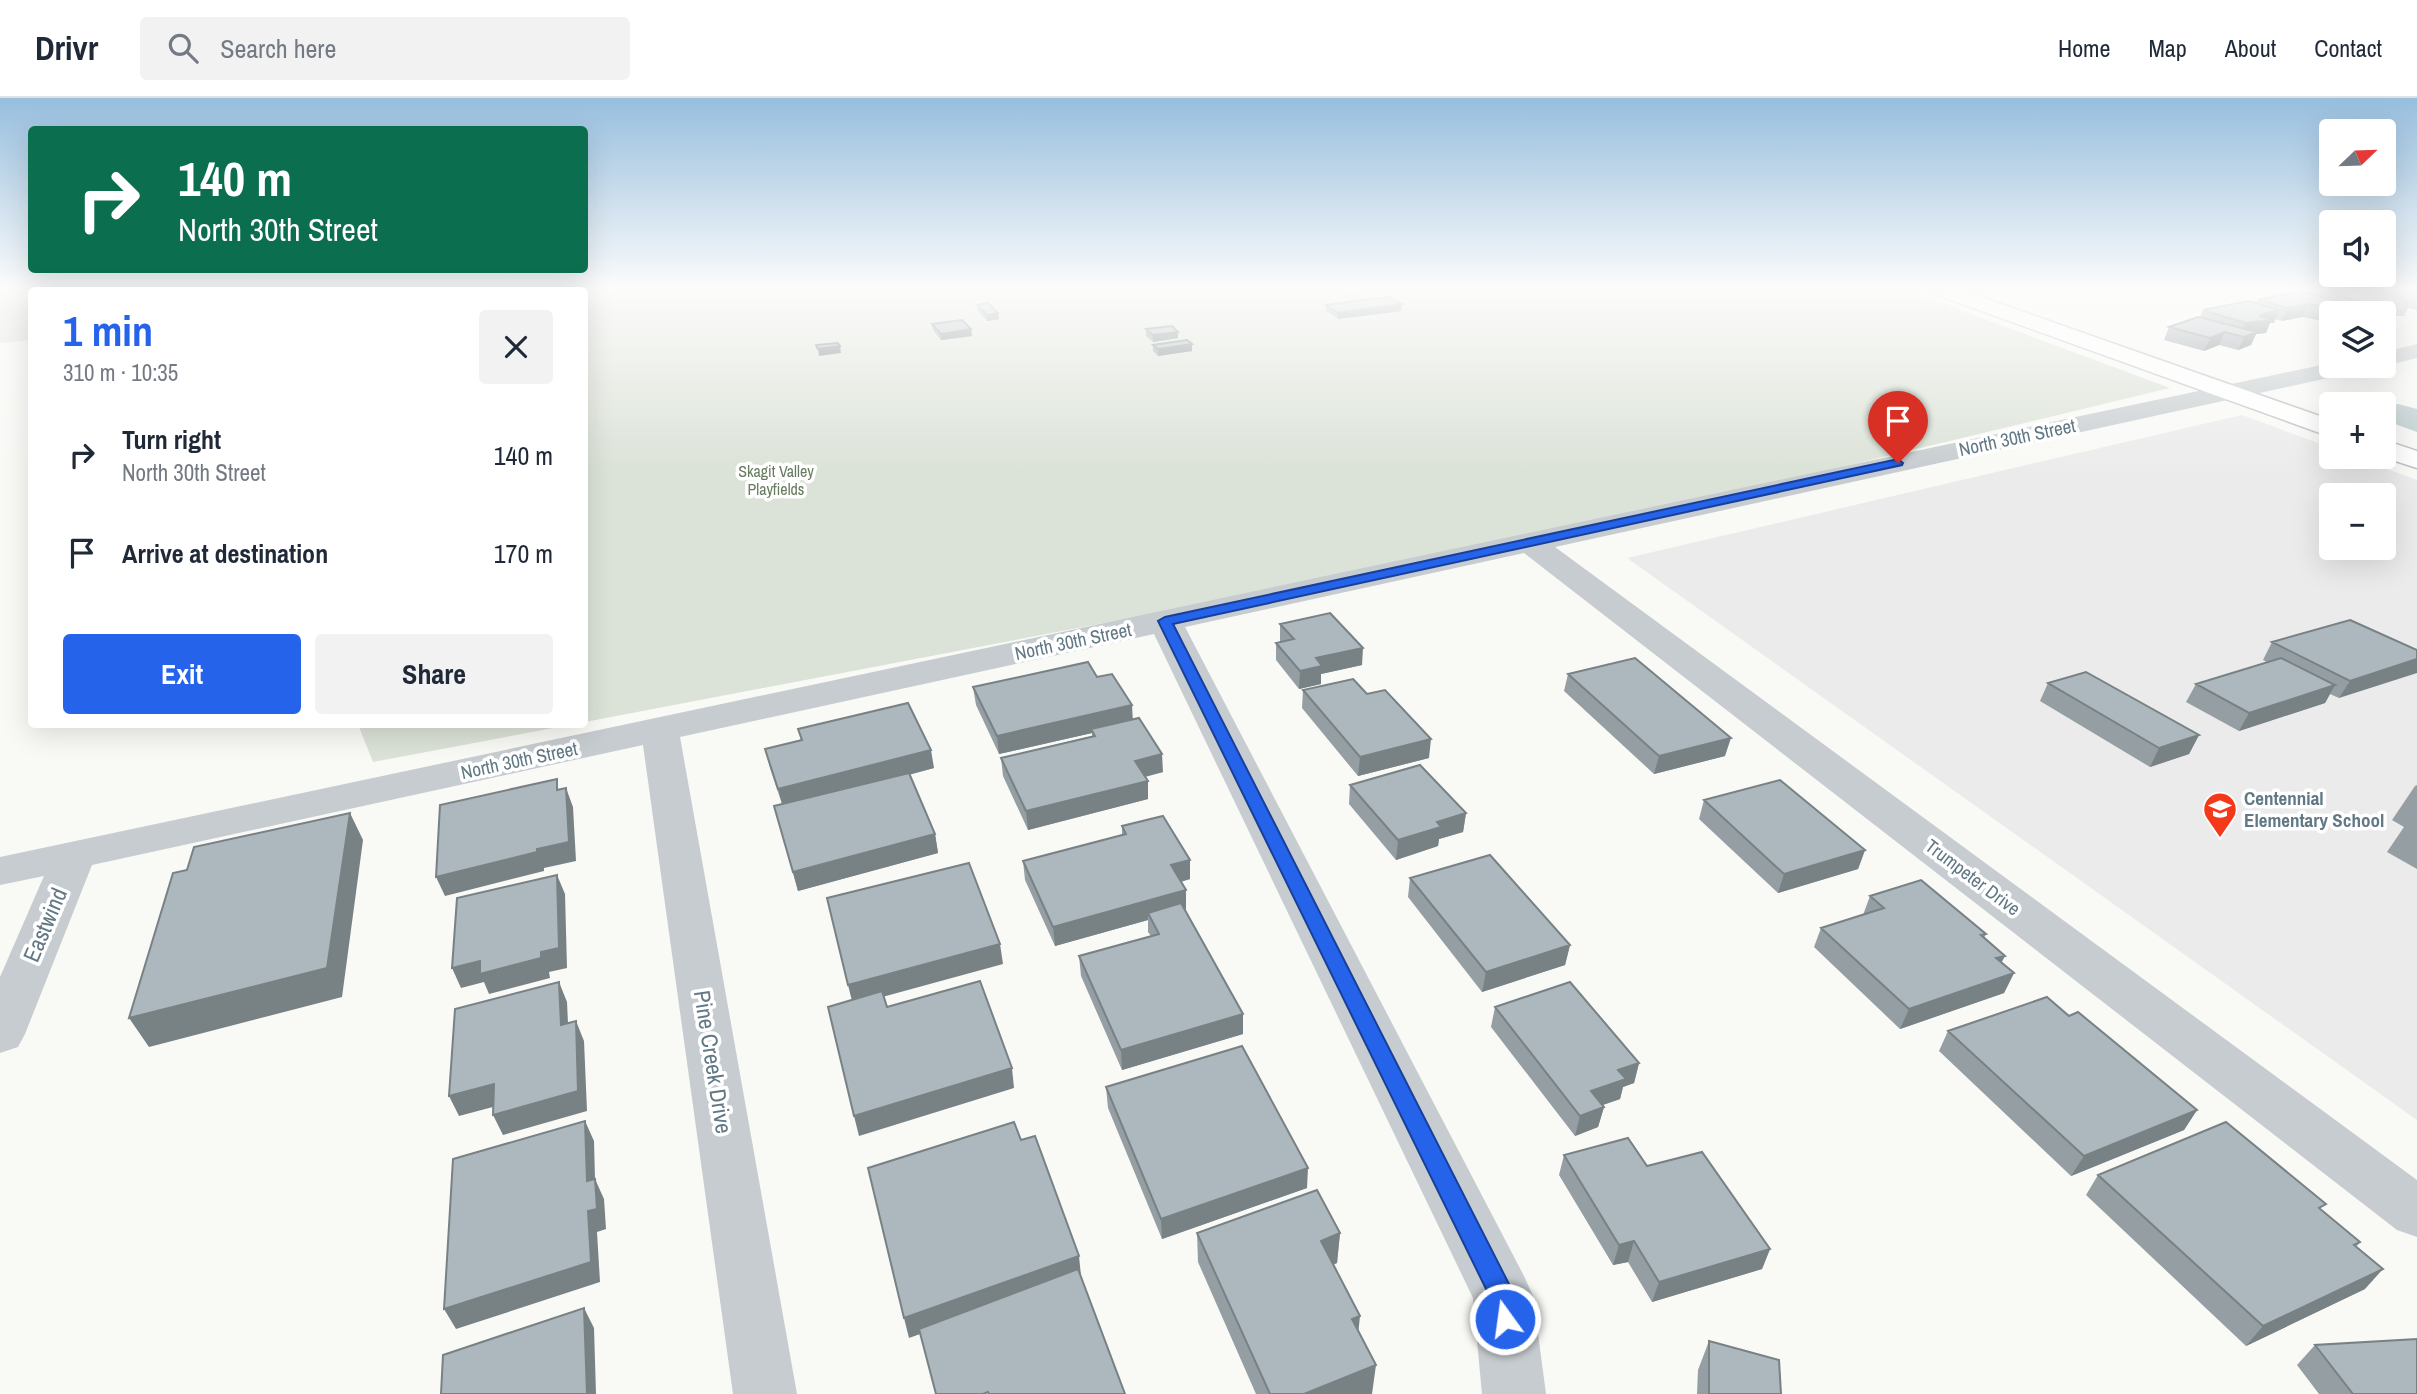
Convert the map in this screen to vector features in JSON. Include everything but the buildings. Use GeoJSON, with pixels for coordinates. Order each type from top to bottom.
{"type":"FeatureCollection","features":[{"type":"Feature","properties":{"kind":"street"},"geometry":{"type":"LineString","coordinates":[[2115,351],[2319,425]]}},
{"type":"Feature","properties":{"kind":"street"},"geometry":{"type":"LineString","coordinates":[[2396,356],[2415,351]]}},
{"type":"Feature","properties":{"kind":"street","name":"North 30th Street"},"geometry":{"type":"LineString","coordinates":[[0,871],[2319,373]]}},
{"type":"Feature","properties":{"kind":"street"},"geometry":{"type":"LineString","coordinates":[[2396,452],[2417,460]]}},
{"type":"Feature","properties":{"kind":"street","name":"Trumpeter Drive"},"geometry":{"type":"LineString","coordinates":[[1530,542],[2417,1212]]}},
{"type":"Feature","properties":{"kind":"street"},"geometry":{"type":"LineString","coordinates":[[1165,621],[1503,1296],[1514,1394]]}},
{"type":"Feature","properties":{"kind":"street","name":"Pine Creek Drive"},"geometry":{"type":"LineString","coordinates":[[660,730],[765,1394]]}},
{"type":"Feature","properties":{"kind":"street","name":"Eastwind"},"geometry":{"type":"LineString","coordinates":[[0,1034],[75,855]]}},
{"type":"Feature","properties":{"kind":"shaded area"},"geometry":{"type":"Polygon","coordinates":[[[2396,404],[2417,409],[2417,432],[2396,424],[2396,404]]]}},
{"type":"Feature","properties":{"kind":"shaded area","name":"Centennial Elementary School"},"geometry":{"type":"Polygon","coordinates":[[[2242,415],[2319,444],[2319,469],[2387,469],[2417,480],[2417,1120],[1627,558],[2242,415]]]}},
{"type":"Feature","properties":{"kind":"green space","name":"Skagit Valley Playfields"},"geometry":{"type":"Polygon","coordinates":[[[588,351],[2072,351],[2170,388],[1529,542],[588,721],[588,351]]]}},
{"type":"Feature","properties":{"kind":"green space"},"geometry":{"type":"Polygon","coordinates":[[[359,728],[553,728],[373,762],[359,728]]]}},
{"type":"Feature","properties":{"kind":"place","name":"Centennial Elementary School"},"geometry":{"type":"Point","coordinates":[2220,839]}},
{"type":"Feature","properties":{"kind":"route"},"geometry":{"type":"LineString","coordinates":[[1505,1319],[1503,1296],[1165,621],[1898,463]]}}]}
